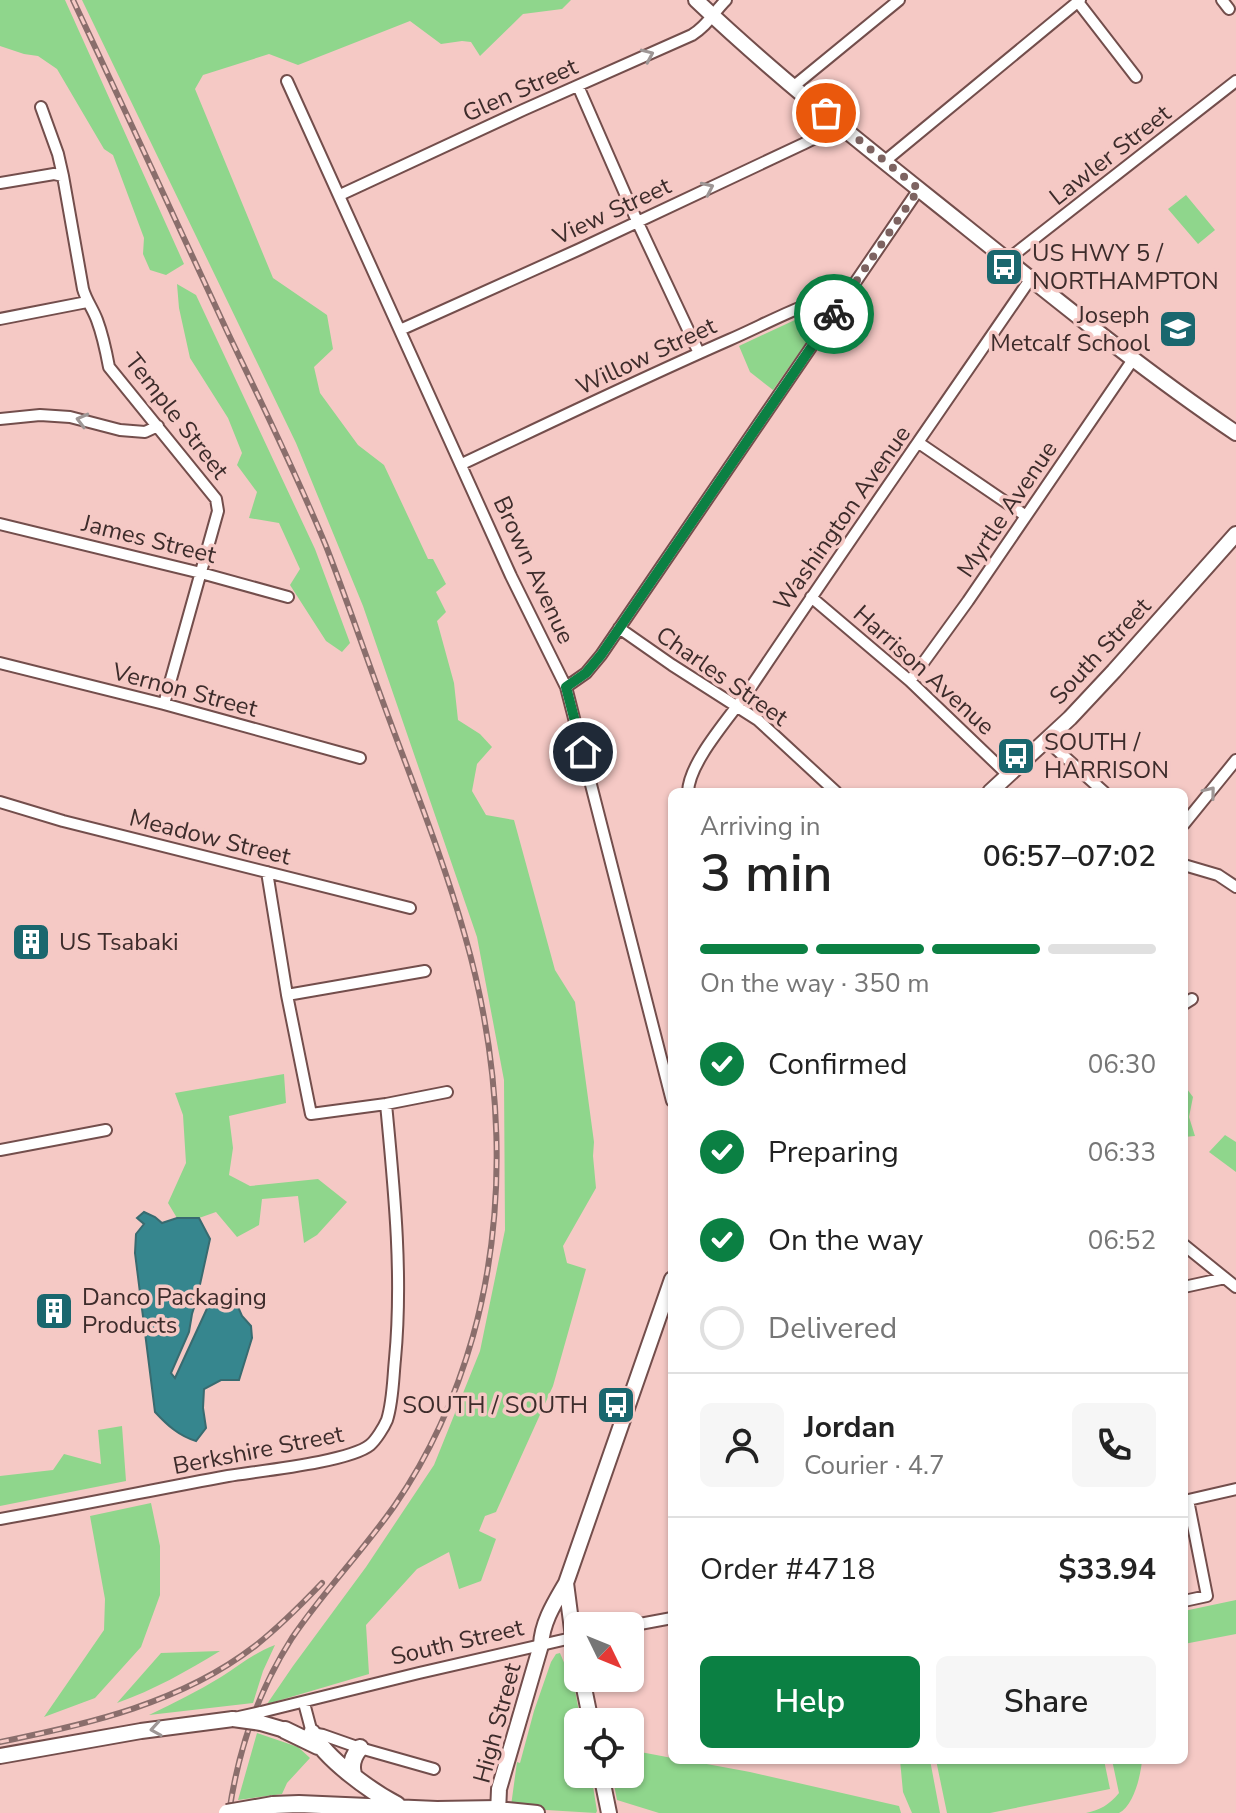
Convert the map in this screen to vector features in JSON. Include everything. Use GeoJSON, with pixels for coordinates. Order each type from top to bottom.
{"type":"FeatureCollection","features":[{"type":"Feature","properties":{"kind":"highway"},"geometry":{"type":"LineString","coordinates":[[285,1730],[323,1749],[378,1795],[401,1807]]}},
{"type":"Feature","properties":{"kind":"highway"},"geometry":{"type":"LineString","coordinates":[[312,1733],[323,1749]]}},
{"type":"Feature","properties":{"kind":"highway"},"geometry":{"type":"LineString","coordinates":[[353,1774],[352,1762],[360,1748]]}},
{"type":"Feature","properties":{"kind":"highway"},"geometry":{"type":"LineString","coordinates":[[227,1813],[299,1804],[498,1811]]}},
{"type":"Feature","properties":{"kind":"main road"},"geometry":{"type":"LineString","coordinates":[[696,0],[794,86],[1007,260],[1236,433]]}},
{"type":"Feature","properties":{"kind":"main road","name":"South Street"},"geometry":{"type":"LineString","coordinates":[[994,788],[1114,671],[1236,534]]}},
{"type":"Feature","properties":{"kind":"main road","name":"South Street"},"geometry":{"type":"LineString","coordinates":[[541,1645],[542,1634],[566,1583],[668,1290]]}},
{"type":"Feature","properties":{"kind":"main road"},"geometry":{"type":"LineString","coordinates":[[564,1632],[560,1622],[560,1604],[566,1583]]}},
{"type":"Feature","properties":{"kind":"main road","name":"High Street"},"geometry":{"type":"LineString","coordinates":[[498,1811],[499,1789],[541,1645]]}},
{"type":"Feature","properties":{"kind":"main road"},"geometry":{"type":"LineString","coordinates":[[0,1756],[141,1731],[233,1719],[261,1718],[285,1730]]}},
{"type":"Feature","properties":{"kind":"main road"},"geometry":{"type":"LineString","coordinates":[[604,1788],[609,1813]]}},
{"type":"Feature","properties":{"kind":"main road"},"geometry":{"type":"LineString","coordinates":[[498,1811],[537,1813]]}},
{"type":"Feature","properties":{"kind":"street","name":"Glen Street"},"geometry":{"type":"LineString","coordinates":[[340,195],[692,35],[714,17],[726,0]]}},
{"type":"Feature","properties":{"kind":"street"},"geometry":{"type":"LineString","coordinates":[[794,86],[899,0]]}},
{"type":"Feature","properties":{"kind":"street"},"geometry":{"type":"LineString","coordinates":[[885,161],[1079,1],[1136,77]]}},
{"type":"Feature","properties":{"kind":"street","name":"Brown Avenue"},"geometry":{"type":"LineString","coordinates":[[287,81],[511,576],[566,687],[668,1085]]}},
{"type":"Feature","properties":{"kind":"street","name":"Lawler Street"},"geometry":{"type":"LineString","coordinates":[[1007,260],[1236,81]]}},
{"type":"Feature","properties":{"kind":"street"},"geometry":{"type":"LineString","coordinates":[[578,86],[699,353]]}},
{"type":"Feature","properties":{"kind":"street","name":"Temple Street"},"geometry":{"type":"LineString","coordinates":[[41,107],[58,154],[83,289],[96,316],[109,367],[216,499],[218,511],[164,704]]}},
{"type":"Feature","properties":{"kind":"street","name":"View Street"},"geometry":{"type":"LineString","coordinates":[[400,330],[841,125]]}},
{"type":"Feature","properties":{"kind":"street"},"geometry":{"type":"LineString","coordinates":[[0,183],[54,174],[63,176]]}},
{"type":"Feature","properties":{"kind":"street"},"geometry":{"type":"LineString","coordinates":[[566,687],[591,667],[619,628],[919,189]]}},
{"type":"Feature","properties":{"kind":"street","name":"Washington Avenue"},"geometry":{"type":"LineString","coordinates":[[688,787],[704,753],[1031,278]]}},
{"type":"Feature","properties":{"kind":"street","name":"Willow Street"},"geometry":{"type":"LineString","coordinates":[[462,464],[699,353],[813,303],[849,292]]}},
{"type":"Feature","properties":{"kind":"street"},"geometry":{"type":"LineString","coordinates":[[0,319],[87,302]]}},
{"type":"Feature","properties":{"kind":"street","name":"Myrtle Avenue"},"geometry":{"type":"LineString","coordinates":[[910,681],[1134,358]]}},
{"type":"Feature","properties":{"kind":"street"},"geometry":{"type":"LineString","coordinates":[[0,419],[40,415],[70,417],[120,430],[145,432],[158,426]]}},
{"type":"Feature","properties":{"kind":"street"},"geometry":{"type":"LineString","coordinates":[[919,443],[1026,516]]}},
{"type":"Feature","properties":{"kind":"street","name":"James Street"},"geometry":{"type":"LineString","coordinates":[[0,524],[288,597]]}},
{"type":"Feature","properties":{"kind":"street","name":"Harrison Avenue"},"geometry":{"type":"LineString","coordinates":[[811,597],[910,681],[1008,775]]}},
{"type":"Feature","properties":{"kind":"street","name":"Charles Street"},"geometry":{"type":"LineString","coordinates":[[619,628],[758,720],[832,788]]}},
{"type":"Feature","properties":{"kind":"street","name":"Vernon Street"},"geometry":{"type":"LineString","coordinates":[[0,663],[360,758]]}},
{"type":"Feature","properties":{"kind":"street"},"geometry":{"type":"LineString","coordinates":[[1046,740],[1100,788]]}},
{"type":"Feature","properties":{"kind":"street"},"geometry":{"type":"LineString","coordinates":[[1188,819],[1236,760]]}},
{"type":"Feature","properties":{"kind":"street","name":"Meadow Street"},"geometry":{"type":"LineString","coordinates":[[0,802],[63,821],[410,908]]}},
{"type":"Feature","properties":{"kind":"street"},"geometry":{"type":"LineString","coordinates":[[1188,866],[1218,875],[1236,887]]}},
{"type":"Feature","properties":{"kind":"street"},"geometry":{"type":"LineString","coordinates":[[267,872],[311,1114],[447,1092]]}},
{"type":"Feature","properties":{"kind":"street"},"geometry":{"type":"LineString","coordinates":[[287,995],[425,971]]}},
{"type":"Feature","properties":{"kind":"street","name":"Berkshire Street"},"geometry":{"type":"LineString","coordinates":[[0,1519],[328,1459],[352,1454],[371,1444],[386,1422],[397,1335],[396,1232],[386,1104]]}},
{"type":"Feature","properties":{"kind":"street"},"geometry":{"type":"LineString","coordinates":[[0,1150],[106,1130]]}},
{"type":"Feature","properties":{"kind":"street"},"geometry":{"type":"LineString","coordinates":[[1188,1248],[1236,1287]]}},
{"type":"Feature","properties":{"kind":"street"},"geometry":{"type":"LineString","coordinates":[[1188,1286],[1225,1278]]}},
{"type":"Feature","properties":{"kind":"street"},"geometry":{"type":"LineString","coordinates":[[1188,1500],[1236,1489]]}},
{"type":"Feature","properties":{"kind":"street"},"geometry":{"type":"LineString","coordinates":[[1188,1509],[1207,1596],[1188,1600]]}},
{"type":"Feature","properties":{"kind":"street"},"geometry":{"type":"LineString","coordinates":[[644,1623],[668,1619]]}},
{"type":"Feature","properties":{"kind":"street"},"geometry":{"type":"LineString","coordinates":[[541,1645],[564,1640]]}},
{"type":"Feature","properties":{"kind":"street","name":"South Street"},"geometry":{"type":"LineString","coordinates":[[261,1718],[304,1703],[419,1673],[541,1645]]}},
{"type":"Feature","properties":{"kind":"street"},"geometry":{"type":"LineString","coordinates":[[304,1703],[312,1733]]}},
{"type":"Feature","properties":{"kind":"street"},"geometry":{"type":"LineString","coordinates":[[285,1730],[323,1735],[434,1769]]}},
{"type":"Feature","properties":{"kind":"green space"},"geometry":{"type":"Polygon","coordinates":[[[0,0],[65,0],[184,264],[166,275],[150,270],[143,254],[144,238],[113,155],[104,149],[57,69],[38,56],[0,46],[0,0]]]}},
{"type":"Feature","properties":{"kind":"green space"},"geometry":{"type":"Polygon","coordinates":[[[82,0],[571,0],[562,9],[523,14],[480,56],[471,42],[441,44],[410,21],[298,65],[269,54],[203,75],[195,89],[273,278],[327,315],[333,349],[314,367],[320,393],[358,445],[384,465],[428,559],[433,559],[446,584],[436,592],[446,612],[437,621],[454,683],[458,720],[480,734],[492,747],[477,764],[472,791],[486,815],[514,820],[555,970],[575,1002],[594,1142],[596,1188],[563,1246],[567,1263],[586,1269],[553,1386],[496,1512],[485,1516],[479,1531],[496,1539],[481,1581],[459,1589],[449,1552],[417,1569],[366,1625],[369,1674],[267,1704],[366,1567],[434,1465],[480,1351],[505,1230],[504,1080],[477,937],[363,606],[296,443],[82,0]]]}},
{"type":"Feature","properties":{"kind":"green space"},"geometry":{"type":"Polygon","coordinates":[[[1186,195],[1215,230],[1198,244],[1168,209],[1186,195]]]}},
{"type":"Feature","properties":{"kind":"green space"},"geometry":{"type":"Polygon","coordinates":[[[177,284],[196,295],[315,549],[350,643],[342,652],[326,641],[290,585],[300,569],[279,523],[249,518],[257,492],[237,465],[242,453],[228,418],[190,358],[177,284]]]}},
{"type":"Feature","properties":{"kind":"green space"},"geometry":{"type":"Polygon","coordinates":[[[825,306],[828,310],[826,314],[773,390],[750,372],[739,346],[825,306]]]}},
{"type":"Feature","properties":{"kind":"green space"},"geometry":{"type":"Polygon","coordinates":[[[284,1074],[286,1103],[229,1116],[233,1148],[229,1175],[250,1186],[318,1179],[347,1202],[317,1235],[304,1243],[298,1196],[262,1199],[259,1225],[237,1237],[216,1212],[199,1218],[177,1218],[168,1203],[186,1163],[183,1115],[175,1093],[284,1074]]]}},
{"type":"Feature","properties":{"kind":"green space"},"geometry":{"type":"Polygon","coordinates":[[[1188,1090],[1193,1097],[1189,1117],[1195,1136],[1188,1137],[1188,1090]]]}},
{"type":"Feature","properties":{"kind":"green space"},"geometry":{"type":"Polygon","coordinates":[[[1225,1135],[1236,1142],[1236,1172],[1209,1152],[1225,1135]]]}},
{"type":"Feature","properties":{"kind":"green space"},"geometry":{"type":"Polygon","coordinates":[[[122,1426],[126,1481],[0,1506],[0,1476],[53,1470],[64,1454],[101,1464],[98,1430],[122,1426]]]}},
{"type":"Feature","properties":{"kind":"green space"},"geometry":{"type":"Polygon","coordinates":[[[151,1503],[160,1546],[160,1595],[141,1647],[95,1698],[44,1717],[104,1630],[105,1599],[90,1516],[151,1503]]]}},
{"type":"Feature","properties":{"kind":"green space"},"geometry":{"type":"Polygon","coordinates":[[[1236,1600],[1236,1634],[1188,1643],[1188,1610],[1236,1600]]]}},
{"type":"Feature","properties":{"kind":"green space"},"geometry":{"type":"Polygon","coordinates":[[[275,1645],[253,1703],[149,1715],[204,1687],[275,1645]]]}},
{"type":"Feature","properties":{"kind":"green space"},"geometry":{"type":"Polygon","coordinates":[[[220,1651],[170,1680],[117,1703],[161,1653],[220,1651]]]}},
{"type":"Feature","properties":{"kind":"green space"},"geometry":{"type":"Polygon","coordinates":[[[560,1653],[564,1663],[564,1692],[575,1692],[578,1708],[564,1708],[564,1788],[593,1788],[596,1813],[511,1806],[517,1762],[520,1763],[534,1711],[556,1654],[560,1653]]]}},
{"type":"Feature","properties":{"kind":"green space"},"geometry":{"type":"Polygon","coordinates":[[[257,1733],[298,1747],[310,1758],[287,1783],[282,1794],[238,1800],[257,1733]]]}},
{"type":"Feature","properties":{"kind":"green space"},"geometry":{"type":"Polygon","coordinates":[[[644,1753],[668,1757],[668,1764],[707,1764],[899,1806],[901,1813],[659,1813],[617,1800],[615,1788],[644,1788],[644,1753]]]}},
{"type":"Feature","properties":{"kind":"green space"},"geometry":{"type":"Polygon","coordinates":[[[900,1764],[931,1764],[940,1813],[912,1813],[903,1792],[900,1764]]]}},
{"type":"Feature","properties":{"kind":"green space"},"geometry":{"type":"Polygon","coordinates":[[[937,1764],[1105,1764],[1110,1789],[990,1813],[947,1813],[937,1764]]]}},
{"type":"Feature","properties":{"kind":"green space"},"geometry":{"type":"Polygon","coordinates":[[[1113,1764],[1141,1764],[1133,1797],[1124,1809],[1119,1813],[1086,1813],[1104,1806],[1119,1793],[1113,1764]]]}},
{"type":"Feature","properties":{"kind":"water"},"geometry":{"type":"Polygon","coordinates":[[[144,1212],[162,1223],[177,1218],[199,1218],[210,1239],[189,1332],[171,1373],[175,1378],[210,1302],[231,1291],[242,1316],[251,1326],[252,1338],[239,1380],[221,1380],[204,1389],[206,1428],[196,1441],[174,1430],[155,1412],[135,1253],[136,1234],[144,1224],[137,1218],[144,1212]]]}},
{"type":"Feature","properties":{"kind":"railway"},"geometry":{"type":"LineString","coordinates":[[73,0],[326,546],[456,905],[477,985],[493,1085],[496,1187],[492,1237],[485,1287],[459,1381],[431,1445],[408,1486],[304,1621],[280,1658],[251,1722],[229,1813]]}},
{"type":"Feature","properties":{"kind":"railway"},"geometry":{"type":"LineString","coordinates":[[0,1742],[100,1719],[196,1683],[255,1646],[322,1583]]}},
{"type":"Feature","properties":{"kind":"way so far"},"geometry":{"type":"LineString","coordinates":[[826,113],[919,189],[834,314]]}},
{"type":"Feature","properties":{"kind":"place","name":"US HWY 5 / NORTHAMPTON"},"geometry":{"type":"Point","coordinates":[1004,267]}},
{"type":"Feature","properties":{"kind":"place","name":"Joseph Metcalf School"},"geometry":{"type":"Point","coordinates":[1178,329]}},
{"type":"Feature","properties":{"kind":"place","name":"SOUTH / HARRISON"},"geometry":{"type":"Point","coordinates":[1016,756]}},
{"type":"Feature","properties":{"kind":"place","name":"US Tsabaki"},"geometry":{"type":"Point","coordinates":[31,942]}},
{"type":"Feature","properties":{"kind":"place","name":"Danco Packaging Products"},"geometry":{"type":"Point","coordinates":[54,1311]}},
{"type":"Feature","properties":{"kind":"place","name":"SOUTH / SOUTH"},"geometry":{"type":"Point","coordinates":[616,1405]}},
{"type":"Feature","properties":{"kind":"route"},"geometry":{"type":"LineString","coordinates":[[583,752],[566,687],[586,673],[601,655],[834,314]]}}]}
